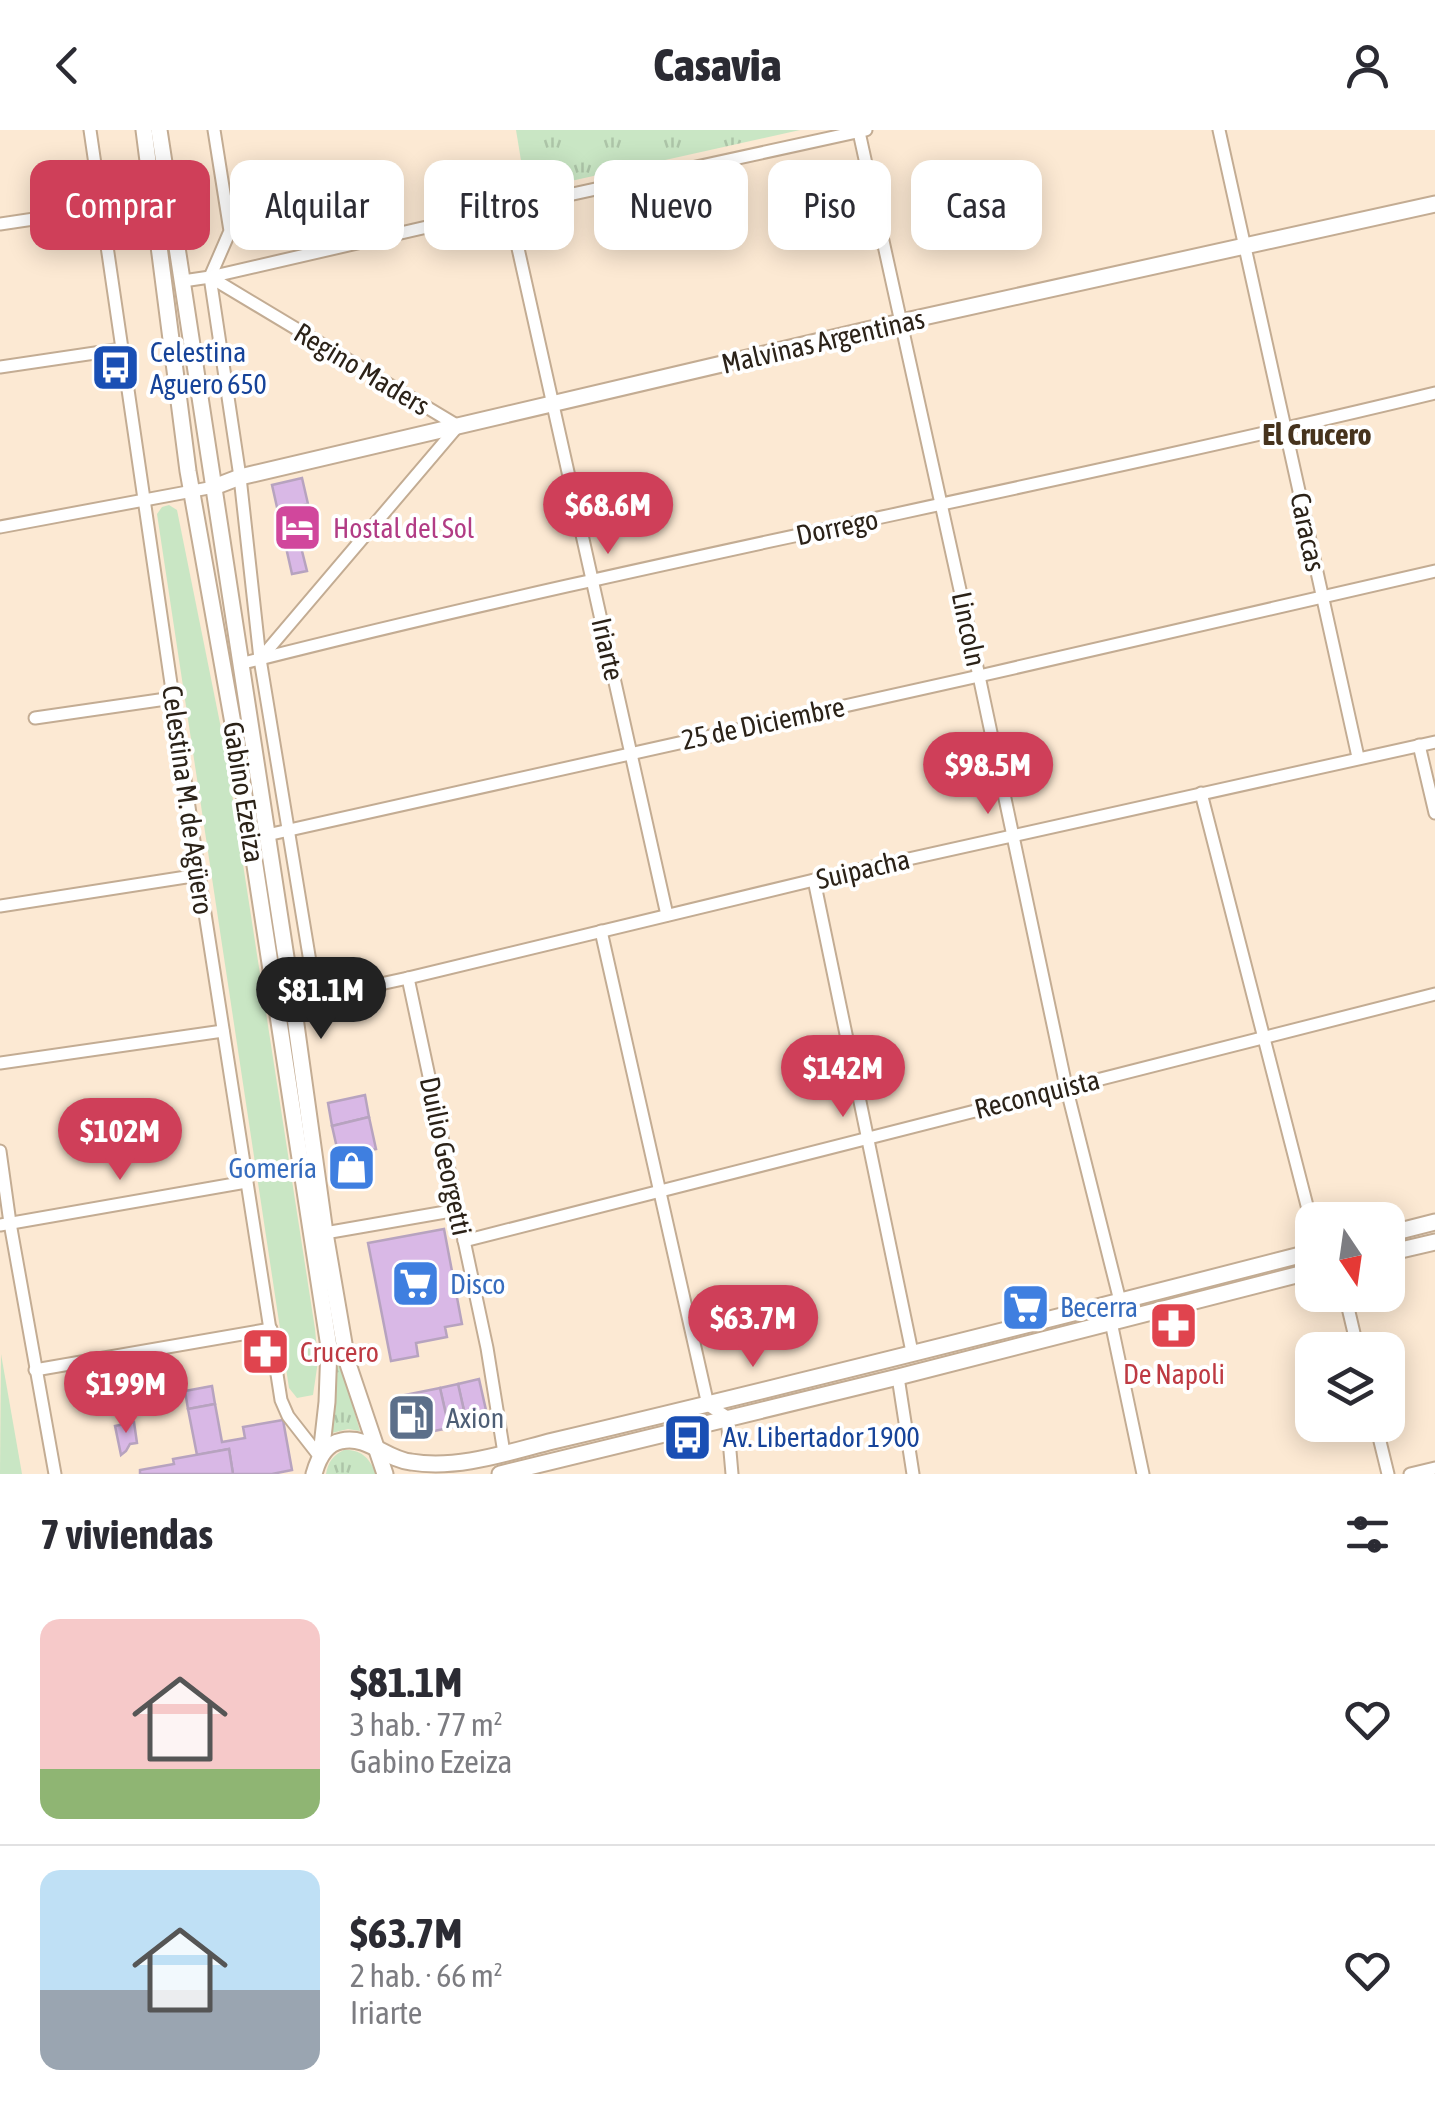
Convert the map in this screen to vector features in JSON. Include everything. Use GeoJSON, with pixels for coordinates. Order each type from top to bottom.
{"type":"FeatureCollection","features":[{"type":"Feature","properties":{"kind":"main road","name":"Gabino Ezeiza"},"geometry":{"type":"LineString","coordinates":[[144,130],[148,160]]}},
{"type":"Feature","properties":{"kind":"main road","name":"Gabino Ezeiza"},"geometry":{"type":"LineString","coordinates":[[159,130],[347,1361],[385,1474]]}},
{"type":"Feature","properties":{"kind":"main road","name":"Malvinas Argentinas"},"geometry":{"type":"LineString","coordinates":[[214,486],[901,322],[1435,204]]}},
{"type":"Feature","properties":{"kind":"main road","name":"Gabino Ezeiza"},"geometry":{"type":"LineString","coordinates":[[160,250],[191,491],[234,729],[328,1348],[327,1402],[318,1461]]}},
{"type":"Feature","properties":{"kind":"main road"},"geometry":{"type":"LineString","coordinates":[[1405,1230],[1435,1222]]}},
{"type":"Feature","properties":{"kind":"main road"},"geometry":{"type":"LineString","coordinates":[[1405,1249],[1435,1242]]}},
{"type":"Feature","properties":{"kind":"main road"},"geometry":{"type":"LineString","coordinates":[[306,1474],[333,1444],[343,1440],[362,1440],[398,1460],[427,1464],[504,1453],[1295,1256]]}},
{"type":"Feature","properties":{"kind":"main road"},"geometry":{"type":"LineString","coordinates":[[500,1474],[1295,1275]]}},
{"type":"Feature","properties":{"kind":"street","name":"Celestina M. de Agüero"},"geometry":{"type":"LineString","coordinates":[[90,130],[94,160]]}},
{"type":"Feature","properties":{"kind":"street"},"geometry":{"type":"LineString","coordinates":[[214,130],[230,231],[210,277],[240,477],[260,658],[316,998]]}},
{"type":"Feature","properties":{"kind":"street","name":"Caracas"},"geometry":{"type":"LineString","coordinates":[[1219,130],[1358,758]]}},
{"type":"Feature","properties":{"kind":"street"},"geometry":{"type":"LineString","coordinates":[[574,194],[862,131]]}},
{"type":"Feature","properties":{"kind":"street","name":"Lincoln"},"geometry":{"type":"LineString","coordinates":[[862,131],[1066,1086],[1120,1301]]}},
{"type":"Feature","properties":{"kind":"street"},"geometry":{"type":"LineString","coordinates":[[0,224],[30,219]]}},
{"type":"Feature","properties":{"kind":"street"},"geometry":{"type":"LineString","coordinates":[[183,281],[424,228]]}},
{"type":"Feature","properties":{"kind":"street","name":"Celestina M. de Agüero"},"geometry":{"type":"LineString","coordinates":[[107,250],[198,875],[283,1406],[318,1461]]}},
{"type":"Feature","properties":{"kind":"street","name":"Iriarte"},"geometry":{"type":"LineString","coordinates":[[518,250],[667,915]]}},
{"type":"Feature","properties":{"kind":"street","name":"Regino Maders"},"geometry":{"type":"LineString","coordinates":[[210,277],[458,426],[260,658]]}},
{"type":"Feature","properties":{"kind":"street"},"geometry":{"type":"LineString","coordinates":[[0,367],[122,348]]}},
{"type":"Feature","properties":{"kind":"street","name":"Dorrego"},"geometry":{"type":"LineString","coordinates":[[240,664],[592,581],[1435,393]]}},
{"type":"Feature","properties":{"kind":"street"},"geometry":{"type":"LineString","coordinates":[[0,527],[214,486]]}},
{"type":"Feature","properties":{"kind":"street","name":"25 de Diciembre"},"geometry":{"type":"LineString","coordinates":[[267,835],[1435,570]]}},
{"type":"Feature","properties":{"kind":"street"},"geometry":{"type":"LineString","coordinates":[[34,718],[173,698]]}},
{"type":"Feature","properties":{"kind":"street","name":"Suipacha"},"geometry":{"type":"LineString","coordinates":[[293,1003],[814,880],[1435,742]]}},
{"type":"Feature","properties":{"kind":"street"},"geometry":{"type":"LineString","coordinates":[[1419,746],[1435,813]]}},
{"type":"Feature","properties":{"kind":"street"},"geometry":{"type":"LineString","coordinates":[[1200,793],[1306,1202]]}},
{"type":"Feature","properties":{"kind":"street"},"geometry":{"type":"LineString","coordinates":[[0,906],[198,875]]}},
{"type":"Feature","properties":{"kind":"street"},"geometry":{"type":"LineString","coordinates":[[814,880],[912,1352]]}},
{"type":"Feature","properties":{"kind":"street"},"geometry":{"type":"LineString","coordinates":[[602,931],[708,1405],[727,1417],[732,1474]]}},
{"type":"Feature","properties":{"kind":"street","name":"Duilio Georgetti"},"geometry":{"type":"LineString","coordinates":[[408,978],[487,1348],[504,1453]]}},
{"type":"Feature","properties":{"kind":"street","name":"Reconquista"},"geometry":{"type":"LineString","coordinates":[[464,1241],[1435,994]]}},
{"type":"Feature","properties":{"kind":"street"},"geometry":{"type":"LineString","coordinates":[[0,1063],[223,1031]]}},
{"type":"Feature","properties":{"kind":"street"},"geometry":{"type":"LineString","coordinates":[[0,1151],[5,1224],[54,1474]]}},
{"type":"Feature","properties":{"kind":"street"},"geometry":{"type":"LineString","coordinates":[[5,1224],[246,1182]]}},
{"type":"Feature","properties":{"kind":"street"},"geometry":{"type":"LineString","coordinates":[[326,1233],[457,1210]]}},
{"type":"Feature","properties":{"kind":"street"},"geometry":{"type":"LineString","coordinates":[[1120,1301],[1110,1322],[1143,1474]]}},
{"type":"Feature","properties":{"kind":"street"},"geometry":{"type":"LineString","coordinates":[[35,1370],[271,1329]]}},
{"type":"Feature","properties":{"kind":"street"},"geometry":{"type":"LineString","coordinates":[[898,1376],[913,1474]]}},
{"type":"Feature","properties":{"kind":"street"},"geometry":{"type":"LineString","coordinates":[[1380,1442],[1388,1474]]}},
{"type":"Feature","properties":{"kind":"street"},"geometry":{"type":"LineString","coordinates":[[1410,1474],[1435,1468]]}},
{"type":"Feature","properties":{"kind":"green space"},"geometry":{"type":"Polygon","coordinates":[[[516,130],[800,130],[665,160],[594,160],[594,176],[574,180],[574,160],[521,160],[516,130]]]}},
{"type":"Feature","properties":{"kind":"green space"},"geometry":{"type":"Polygon","coordinates":[[[169,505],[177,510],[225,748],[315,1329],[318,1361],[313,1395],[297,1398],[289,1388],[157,514],[169,505]]]}},
{"type":"Feature","properties":{"kind":"green space"},"geometry":{"type":"Polygon","coordinates":[[[1,1354],[22,1474],[0,1474],[1,1354]]]}},
{"type":"Feature","properties":{"kind":"green space"},"geometry":{"type":"Polygon","coordinates":[[[338,1355],[360,1431],[332,1433],[338,1355]]]}},
{"type":"Feature","properties":{"kind":"green space"},"geometry":{"type":"Polygon","coordinates":[[[344,1450],[364,1456],[376,1474],[326,1474],[332,1459],[344,1450]]]}},
{"type":"Feature","properties":{"kind":"building","name":"Hostal del Sol"},"geometry":{"type":"Polygon","coordinates":[[[302,478],[308,504],[295,507],[297,517],[310,514],[316,540],[300,543],[307,571],[292,574],[272,485],[302,478]]]}},
{"type":"Feature","properties":{"kind":"building"},"geometry":{"type":"Polygon","coordinates":[[[365,1095],[369,1117],[332,1126],[328,1103],[365,1095]]]}},
{"type":"Feature","properties":{"kind":"building"},"geometry":{"type":"Polygon","coordinates":[[[369,1117],[376,1149],[339,1157],[332,1126],[369,1117]]]}},
{"type":"Feature","properties":{"kind":"building","name":"Disco"},"geometry":{"type":"Polygon","coordinates":[[[444,1229],[462,1324],[445,1327],[447,1337],[416,1343],[418,1356],[391,1361],[368,1243],[444,1229]]]}},
{"type":"Feature","properties":{"kind":"building"},"geometry":{"type":"Polygon","coordinates":[[[479,1379],[488,1419],[467,1424],[458,1384],[479,1379]]]}},
{"type":"Feature","properties":{"kind":"building"},"geometry":{"type":"Polygon","coordinates":[[[458,1384],[467,1424],[449,1428],[440,1388],[458,1384]]]}},
{"type":"Feature","properties":{"kind":"building"},"geometry":{"type":"Polygon","coordinates":[[[212,1386],[215,1404],[188,1409],[185,1391],[212,1386]]]}},
{"type":"Feature","properties":{"kind":"building"},"geometry":{"type":"Polygon","coordinates":[[[440,1388],[449,1428],[404,1437],[395,1397],[440,1388]]]}},
{"type":"Feature","properties":{"kind":"building"},"geometry":{"type":"Polygon","coordinates":[[[215,1404],[222,1442],[245,1438],[243,1427],[283,1420],[292,1470],[233,1474],[229,1449],[197,1455],[188,1409],[215,1404]]]}},
{"type":"Feature","properties":{"kind":"building"},"geometry":{"type":"Polygon","coordinates":[[[134,1422],[137,1443],[130,1444],[121,1455],[115,1426],[134,1422]]]}},
{"type":"Feature","properties":{"kind":"building"},"geometry":{"type":"Polygon","coordinates":[[[229,1449],[233,1474],[140,1474],[140,1470],[174,1464],[173,1459],[229,1449]]]}},
{"type":"Feature","properties":{"kind":"place","name":"Celestina Aguero 650"},"geometry":{"type":"Point","coordinates":[115,368]}},
{"type":"Feature","properties":{"kind":"place","name":"Hostal del Sol"},"geometry":{"type":"Point","coordinates":[298,528]}},
{"type":"Feature","properties":{"kind":"place","name":"Gomería"},"geometry":{"type":"Point","coordinates":[352,1168]}},
{"type":"Feature","properties":{"kind":"place","name":"Disco"},"geometry":{"type":"Point","coordinates":[415,1284]}},
{"type":"Feature","properties":{"kind":"place","name":"Becerra"},"geometry":{"type":"Point","coordinates":[1025,1307]}},
{"type":"Feature","properties":{"kind":"place","name":"De Napoli"},"geometry":{"type":"Point","coordinates":[1174,1326]}},
{"type":"Feature","properties":{"kind":"place","name":"Crucero"},"geometry":{"type":"Point","coordinates":[265,1352]}},
{"type":"Feature","properties":{"kind":"place","name":"Axion"},"geometry":{"type":"Point","coordinates":[411,1418]}},
{"type":"Feature","properties":{"kind":"place","name":"Av. Libertador 1900"},"geometry":{"type":"Point","coordinates":[688,1437]}},
{"type":"Feature","properties":{"kind":"district","name":"El Crucero"},"geometry":{"type":"Point","coordinates":[1317,435]}}]}
